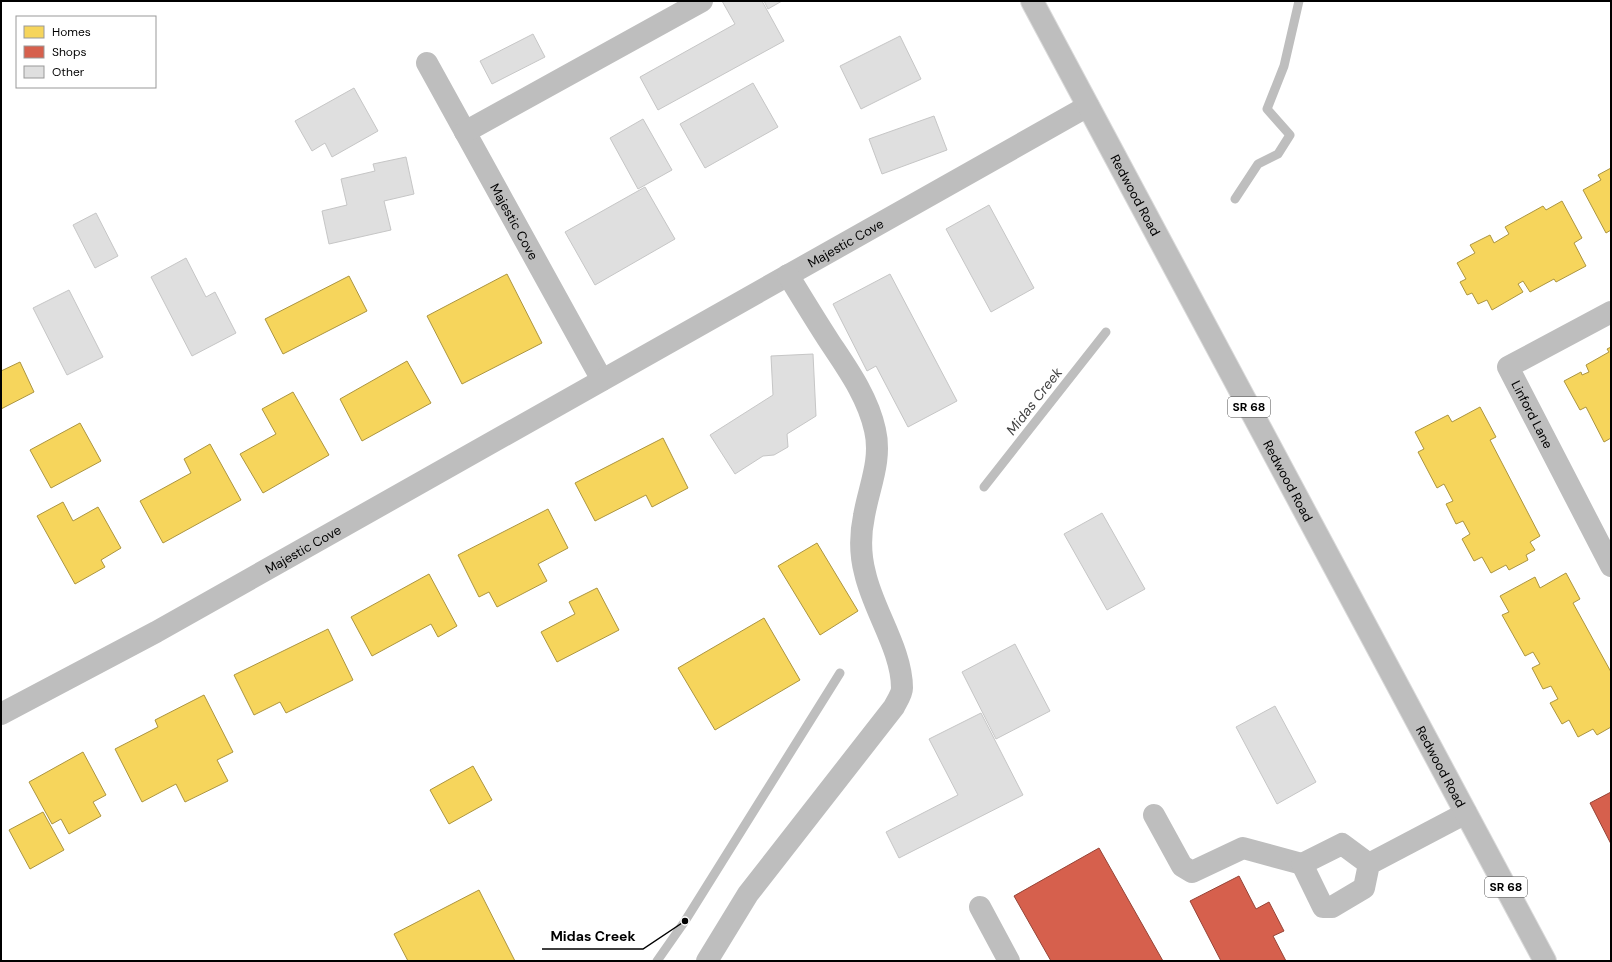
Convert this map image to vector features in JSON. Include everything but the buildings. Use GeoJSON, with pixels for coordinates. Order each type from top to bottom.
{"type":"FeatureCollection","features":[{"type":"Feature","properties":{"kind":"street"},"geometry":{"type":"LineString","coordinates":[[465,132],[702,1]]}},
{"type":"Feature","properties":{"kind":"street","name":"Redwood Road"},"geometry":{"type":"LineString","coordinates":[[1032,1],[1545,961]]}},
{"type":"Feature","properties":{"kind":"street","name":"Majestic Cove"},"geometry":{"type":"LineString","coordinates":[[427,63],[602,380]]}},
{"type":"Feature","properties":{"kind":"street","name":"Majestic Cove"},"geometry":{"type":"LineString","coordinates":[[1,714],[156,632],[1088,106]]}},
{"type":"Feature","properties":{"kind":"street"},"geometry":{"type":"LineString","coordinates":[[707,961],[748,894],[894,707],[902,689],[896,657],[872,596],[865,574],[862,555],[861,534],[864,515],[875,473],[878,451],[875,430],[862,394],[788,275]]}},
{"type":"Feature","properties":{"kind":"street","name":"Linford Lane"},"geometry":{"type":"LineString","coordinates":[[1611,312],[1508,367],[1611,566]]}},
{"type":"Feature","properties":{"kind":"street"},"geometry":{"type":"LineString","coordinates":[[1369,864],[1466,812]]}},
{"type":"Feature","properties":{"kind":"street"},"geometry":{"type":"LineString","coordinates":[[1154,814],[1182,866],[1192,872],[1243,848],[1302,864],[1342,844],[1369,864]]}},
{"type":"Feature","properties":{"kind":"street"},"geometry":{"type":"LineString","coordinates":[[1302,864],[1323,906],[1332,907],[1364,888],[1369,864]]}},
{"type":"Feature","properties":{"kind":"street"},"geometry":{"type":"LineString","coordinates":[[980,907],[1009,961]]}},
{"type":"Feature","properties":{"kind":"waterway","name":"Midas Creek"},"geometry":{"type":"LineString","coordinates":[[1235,199],[1258,164],[1278,154],[1290,135],[1267,109],[1284,66],[1299,1]]}},
{"type":"Feature","properties":{"kind":"waterway","name":"Midas Creek"},"geometry":{"type":"LineString","coordinates":[[984,487],[1106,332]]}},
{"type":"Feature","properties":{"kind":"waterway","name":"Midas Creek"},"geometry":{"type":"LineString","coordinates":[[657,961],[685,921],[840,673]]}},
{"type":"Feature","properties":{"kind":"place","name":"Midas Creek"},"geometry":{"type":"Point","coordinates":[685,921]}}]}
